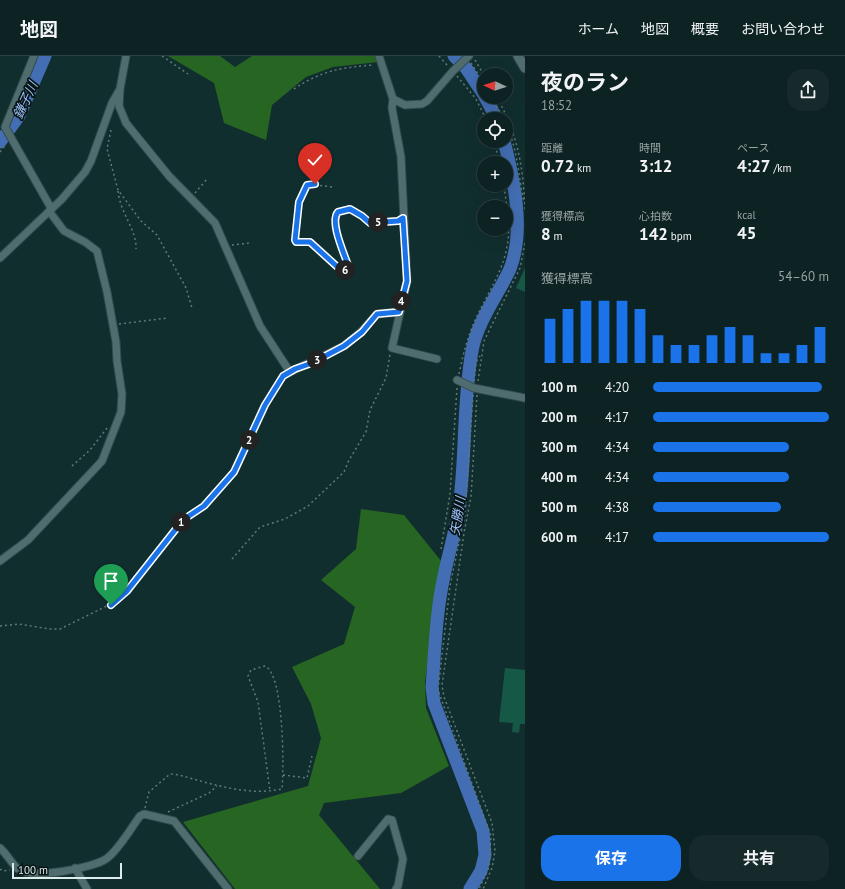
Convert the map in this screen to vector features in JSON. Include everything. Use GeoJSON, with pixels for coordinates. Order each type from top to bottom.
{"type":"FeatureCollection","features":[{"type":"Feature","properties":{"kind":"street"},"geometry":{"type":"LineString","coordinates":[[0,561],[28,540],[102,461],[121,412],[120,377],[107,292],[97,251],[85,242],[64,231],[50,210],[5,127],[34,56]]}},
{"type":"Feature","properties":{"kind":"street"},"geometry":{"type":"LineString","coordinates":[[126,56],[120,89],[119,106],[126,123],[162,165],[169,176],[215,223],[260,326],[290,372],[312,363],[344,346],[362,332],[377,314],[399,312]]}},
{"type":"Feature","properties":{"kind":"street"},"geometry":{"type":"LineString","coordinates":[[378,56],[393,99],[392,108],[401,157],[407,281],[392,348],[437,359]]}},
{"type":"Feature","properties":{"kind":"street"},"geometry":{"type":"LineString","coordinates":[[518,56],[525,68]]}},
{"type":"Feature","properties":{"kind":"street"},"geometry":{"type":"LineString","coordinates":[[393,99],[405,105],[422,104],[427,101],[454,70],[468,57]]}},
{"type":"Feature","properties":{"kind":"street"},"geometry":{"type":"LineString","coordinates":[[0,258],[66,194],[84,172],[91,161],[112,103],[120,89]]}},
{"type":"Feature","properties":{"kind":"street"},"geometry":{"type":"LineString","coordinates":[[457,380],[474,388],[525,398]]}},
{"type":"Feature","properties":{"kind":"street"},"geometry":{"type":"LineString","coordinates":[[0,848],[18,870],[28,873],[38,874],[98,864],[107,859],[140,816],[143,814],[158,816],[174,820],[228,889]]}},
{"type":"Feature","properties":{"kind":"street"},"geometry":{"type":"LineString","coordinates":[[358,856],[388,819],[392,820],[403,859],[398,886],[396,889]]}},
{"type":"Feature","properties":{"kind":"street"},"geometry":{"type":"LineString","coordinates":[[76,868],[87,889]]}},
{"type":"Feature","properties":{"kind":"path"},"geometry":{"type":"LineString","coordinates":[[162,56],[188,74]]}},
{"type":"Feature","properties":{"kind":"path"},"geometry":{"type":"LineString","coordinates":[[439,56],[454,70],[476,99],[482,112]]}},
{"type":"Feature","properties":{"kind":"path"},"geometry":{"type":"LineString","coordinates":[[468,57],[478,68]]}},
{"type":"Feature","properties":{"kind":"path"},"geometry":{"type":"LineString","coordinates":[[468,57],[477,72]]}},
{"type":"Feature","properties":{"kind":"path"},"geometry":{"type":"LineString","coordinates":[[294,89],[318,75],[342,69],[382,65]]}},
{"type":"Feature","properties":{"kind":"path"},"geometry":{"type":"LineString","coordinates":[[500,104],[509,123],[519,152],[523,171],[525,208]]}},
{"type":"Feature","properties":{"kind":"path"},"geometry":{"type":"LineString","coordinates":[[112,124],[108,149],[122,210],[135,237],[136,249]]}},
{"type":"Feature","properties":{"kind":"path"},"geometry":{"type":"LineString","coordinates":[[0,152],[11,140]]}},
{"type":"Feature","properties":{"kind":"path"},"geometry":{"type":"LineString","coordinates":[[513,145],[525,208]]}},
{"type":"Feature","properties":{"kind":"path"},"geometry":{"type":"LineString","coordinates":[[190,198],[207,179]]}},
{"type":"Feature","properties":{"kind":"path"},"geometry":{"type":"LineString","coordinates":[[332,187],[309,184],[305,188],[297,208],[295,240],[296,242],[310,242],[343,272],[349,268],[335,226],[334,218],[338,212],[350,209],[370,223],[398,221],[403,218]]}},
{"type":"Feature","properties":{"kind":"path"},"geometry":{"type":"LineString","coordinates":[[118,191],[141,221],[156,235],[186,288],[192,308]]}},
{"type":"Feature","properties":{"kind":"path"},"geometry":{"type":"LineString","coordinates":[[441,549],[447,522],[450,494],[457,380],[469,334],[500,270],[505,256],[509,221],[505,192]]}},
{"type":"Feature","properties":{"kind":"path"},"geometry":{"type":"LineString","coordinates":[[224,246],[250,243]]}},
{"type":"Feature","properties":{"kind":"path"},"geometry":{"type":"LineString","coordinates":[[483,889],[492,868],[495,851],[493,829],[444,697],[442,685],[464,533],[471,497],[474,388],[481,355],[490,325],[520,268],[525,243]]}},
{"type":"Feature","properties":{"kind":"path"},"geometry":{"type":"LineString","coordinates":[[112,324],[167,318]]}},
{"type":"Feature","properties":{"kind":"path"},"geometry":{"type":"LineString","coordinates":[[232,559],[260,527],[285,519],[308,506],[344,472],[349,460],[366,432],[370,410],[386,378],[392,348]]}},
{"type":"Feature","properties":{"kind":"path"},"geometry":{"type":"LineString","coordinates":[[479,889],[489,867],[491,836],[438,690],[450,586],[466,508],[476,362],[481,355]]}},
{"type":"Feature","properties":{"kind":"path"},"geometry":{"type":"LineString","coordinates":[[0,626],[19,624],[49,629],[60,629],[119,600],[136,578],[147,568],[183,520],[204,506],[234,472],[275,388],[283,376],[290,372]]}},
{"type":"Feature","properties":{"kind":"path"},"geometry":{"type":"LineString","coordinates":[[72,466],[90,450],[108,427]]}},
{"type":"Feature","properties":{"kind":"path"},"geometry":{"type":"LineString","coordinates":[[143,814],[149,792],[170,774],[217,786],[246,791],[270,791],[282,789],[284,748],[280,706],[270,671],[264,666],[251,670],[248,676],[258,702],[270,791]]}},
{"type":"Feature","properties":{"kind":"path"},"geometry":{"type":"LineString","coordinates":[[283,775],[307,778],[312,756]]}},
{"type":"Feature","properties":{"kind":"path"},"geometry":{"type":"LineString","coordinates":[[158,816],[205,795],[217,786]]}},
{"type":"Feature","properties":{"kind":"green space"},"geometry":{"type":"Polygon","coordinates":[[[168,56],[220,56],[235,67],[252,56],[376,56],[378,62],[333,67],[306,77],[272,105],[266,140],[224,123],[214,83],[168,56]]]}},
{"type":"Feature","properties":{"kind":"green space"},"geometry":{"type":"Polygon","coordinates":[[[361,509],[404,515],[442,562],[425,682],[426,708],[449,766],[401,793],[324,803],[319,815],[380,889],[235,889],[183,822],[308,786],[321,738],[311,704],[292,667],[344,644],[355,607],[321,580],[356,549],[361,509]]]}},
{"type":"Feature","properties":{"kind":"building"},"geometry":{"type":"Polygon","coordinates":[[[525,268],[525,292],[516,288],[525,268]]]}},
{"type":"Feature","properties":{"kind":"building"},"geometry":{"type":"Polygon","coordinates":[[[505,668],[525,670],[525,724],[520,724],[519,733],[512,732],[513,723],[499,722],[505,668]]]}},
{"type":"Feature","properties":{"kind":"waterway","name":"鎌子川"},"geometry":{"type":"LineString","coordinates":[[0,142],[19,116],[45,56]]}},
{"type":"Feature","properties":{"kind":"waterway","name":"矢勝川"},"geometry":{"type":"LineString","coordinates":[[454,56],[466,68],[477,84]]}},
{"type":"Feature","properties":{"kind":"waterway","name":"矢勝川"},"geometry":{"type":"LineString","coordinates":[[489,104],[493,112]]}},
{"type":"Feature","properties":{"kind":"waterway","name":"矢勝川"},"geometry":{"type":"LineString","coordinates":[[470,889],[481,871],[485,855],[483,831],[434,703],[432,687],[439,603],[459,509],[467,388],[472,351],[483,319],[510,269],[517,238],[514,188],[506,148]]}},
{"type":"Feature","properties":{"kind":"route"},"geometry":{"type":"LineString","coordinates":[[111,605],[119,600],[136,578],[147,568],[183,520],[204,506],[218,488],[229,479],[237,466],[265,405],[283,376],[344,346],[362,332],[377,314],[399,312],[407,281],[403,218],[398,221],[370,223],[350,209],[338,212],[334,218],[334,222],[349,268],[343,272],[313,244],[306,241],[296,242],[295,240],[297,208],[302,193],[307,185],[315,184]]}}]}
